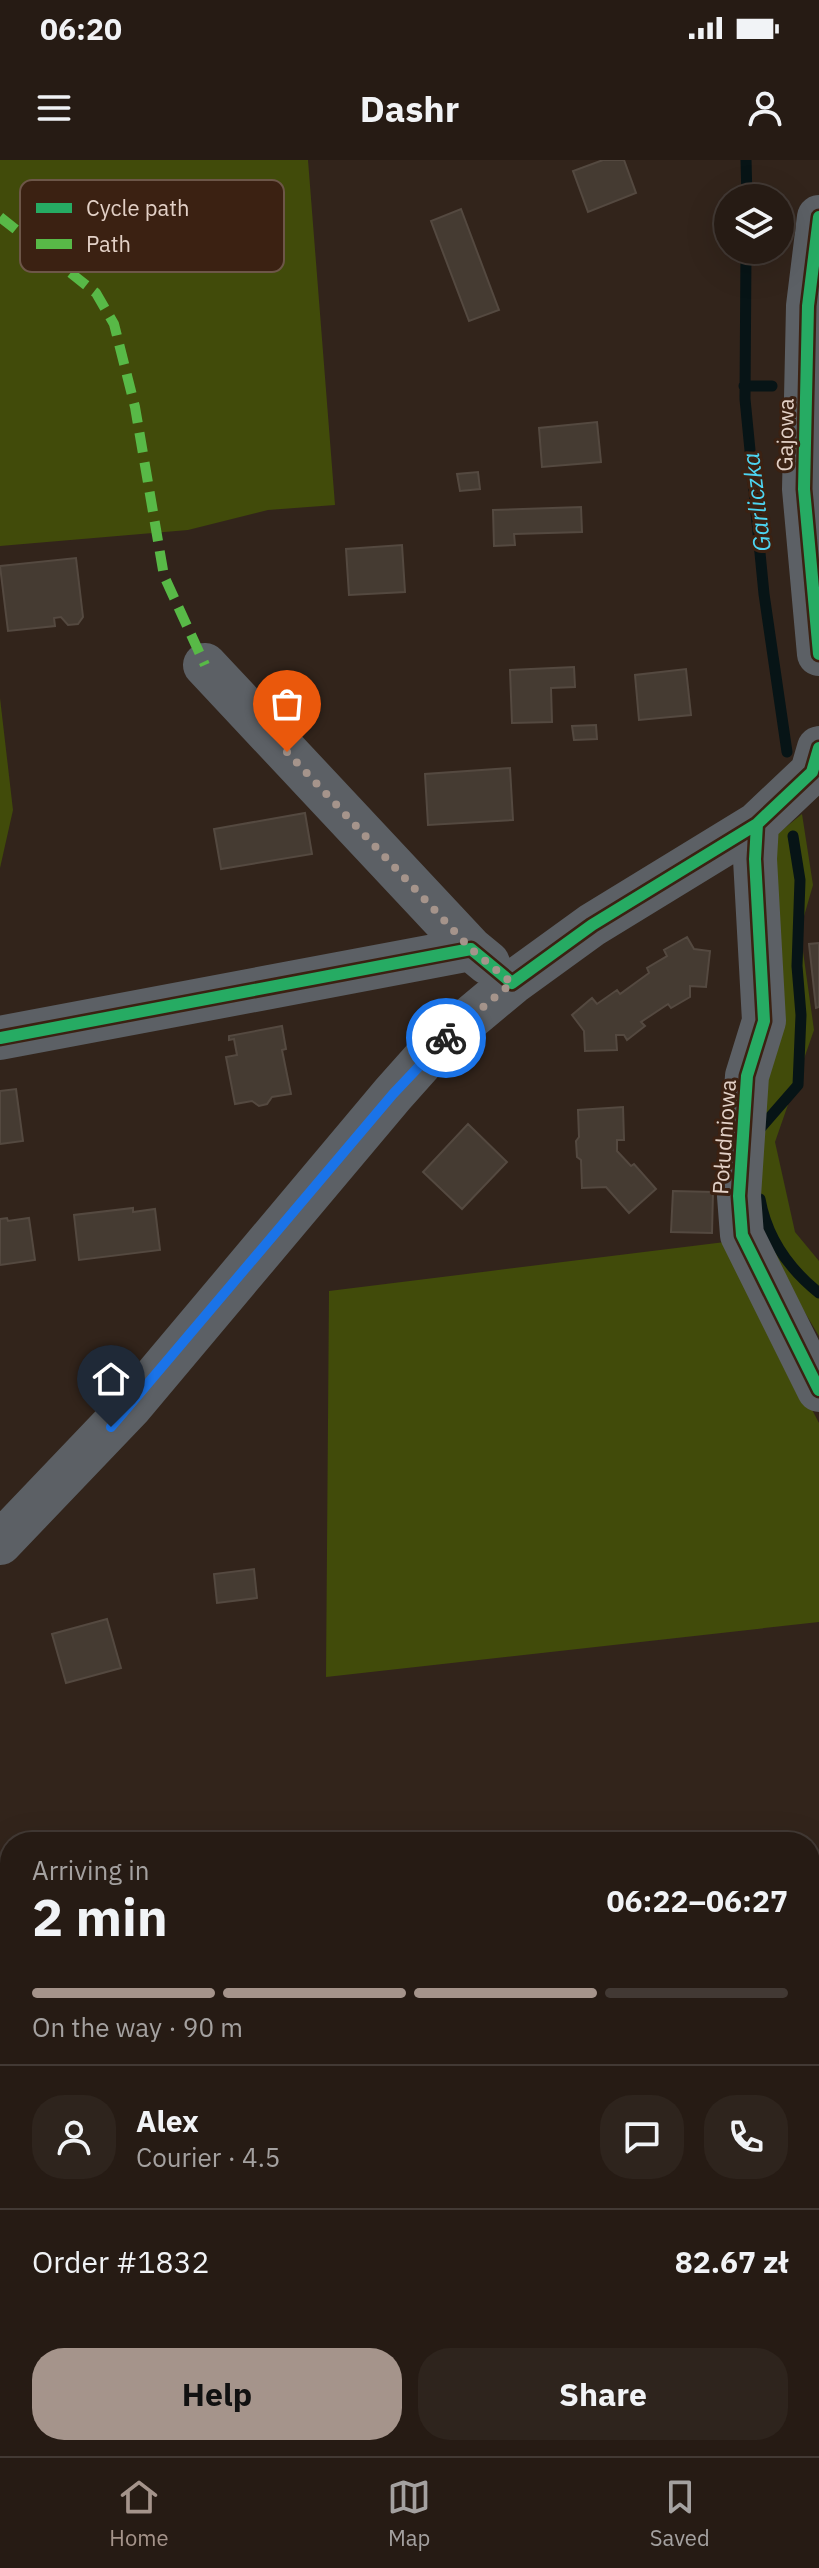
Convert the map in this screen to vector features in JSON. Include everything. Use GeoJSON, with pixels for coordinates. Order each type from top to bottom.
{"type":"FeatureCollection","features":[{"type":"Feature","properties":{"kind":"street","name":"Gajowa"},"geometry":{"type":"LineString","coordinates":[[819,217],[808,306],[804,489],[819,654]]}},
{"type":"Feature","properties":{"kind":"street"},"geometry":{"type":"LineString","coordinates":[[205,665],[471,949],[512,983]]}},
{"type":"Feature","properties":{"kind":"street"},"geometry":{"type":"LineString","coordinates":[[0,1543],[130,1407],[434,1048],[512,983],[592,925],[757,824],[812,772],[819,748]]}},
{"type":"Feature","properties":{"kind":"street","name":"Południowa"},"geometry":{"type":"LineString","coordinates":[[757,824],[755,859],[764,1021],[747,1076],[739,1196],[742,1235],[819,1390]]}},
{"type":"Feature","properties":{"kind":"street"},"geometry":{"type":"LineString","coordinates":[[0,1038],[471,949]]}},
{"type":"Feature","properties":{"kind":"green space"},"geometry":{"type":"Polygon","coordinates":[[[0,160],[308,160],[335,505],[268,510],[188,530],[0,546],[0,160]]]}},
{"type":"Feature","properties":{"kind":"green space"},"geometry":{"type":"Polygon","coordinates":[[[0,698],[13,810],[0,868],[0,698]]]}},
{"type":"Feature","properties":{"kind":"green space"},"geometry":{"type":"Polygon","coordinates":[[[802,814],[813,885],[800,930],[814,1030],[775,1142],[795,1232],[819,1261],[819,1336],[753,1226],[749,1122],[765,844],[802,814]]]}},
{"type":"Feature","properties":{"kind":"green space"},"geometry":{"type":"Polygon","coordinates":[[[725,1242],[819,1423],[819,1622],[326,1677],[329,1291],[725,1242]]]}},
{"type":"Feature","properties":{"kind":"building"},"geometry":{"type":"Polygon","coordinates":[[[603,160],[624,160],[636,193],[588,212],[573,171],[603,160]]]}},
{"type":"Feature","properties":{"kind":"building"},"geometry":{"type":"Polygon","coordinates":[[[461,209],[499,310],[469,321],[431,221],[461,209]]]}},
{"type":"Feature","properties":{"kind":"building"},"geometry":{"type":"Polygon","coordinates":[[[597,422],[601,462],[542,467],[539,428],[597,422]]]}},
{"type":"Feature","properties":{"kind":"building"},"geometry":{"type":"Polygon","coordinates":[[[478,472],[480,489],[460,491],[457,474],[478,472]]]}},
{"type":"Feature","properties":{"kind":"building"},"geometry":{"type":"Polygon","coordinates":[[[581,507],[582,532],[514,534],[515,545],[494,546],[493,510],[581,507]]]}},
{"type":"Feature","properties":{"kind":"building"},"geometry":{"type":"Polygon","coordinates":[[[402,545],[405,592],[349,595],[346,549],[402,545]]]}},
{"type":"Feature","properties":{"kind":"building"},"geometry":{"type":"Polygon","coordinates":[[[76,558],[83,617],[78,624],[68,625],[61,617],[54,618],[55,626],[8,631],[0,566],[76,558]]]}},
{"type":"Feature","properties":{"kind":"building"},"geometry":{"type":"Polygon","coordinates":[[[574,667],[575,687],[551,688],[552,722],[512,723],[510,670],[574,667]]]}},
{"type":"Feature","properties":{"kind":"building"},"geometry":{"type":"Polygon","coordinates":[[[686,669],[691,715],[639,720],[635,675],[686,669]]]}},
{"type":"Feature","properties":{"kind":"building"},"geometry":{"type":"Polygon","coordinates":[[[596,725],[597,739],[574,740],[572,726],[596,725]]]}},
{"type":"Feature","properties":{"kind":"building"},"geometry":{"type":"Polygon","coordinates":[[[510,768],[513,820],[428,825],[425,774],[510,768]]]}},
{"type":"Feature","properties":{"kind":"building"},"geometry":{"type":"Polygon","coordinates":[[[305,813],[312,854],[221,869],[214,829],[305,813]]]}},
{"type":"Feature","properties":{"kind":"building"},"geometry":{"type":"Polygon","coordinates":[[[687,937],[694,949],[710,951],[706,987],[690,986],[690,997],[671,1008],[668,1004],[641,1022],[645,1026],[627,1040],[624,1035],[616,1035],[617,1050],[585,1051],[584,1031],[572,1015],[592,998],[597,1004],[617,990],[620,994],[649,973],[647,968],[667,956],[664,950],[687,937]]]}},
{"type":"Feature","properties":{"kind":"building"},"geometry":{"type":"Polygon","coordinates":[[[819,943],[819,1007],[816,1008],[809,944],[819,943]]]}},
{"type":"Feature","properties":{"kind":"building"},"geometry":{"type":"Polygon","coordinates":[[[282,1026],[286,1049],[282,1050],[291,1094],[272,1097],[267,1104],[259,1106],[252,1101],[235,1104],[226,1057],[237,1055],[234,1039],[229,1040],[229,1036],[282,1026]]]}},
{"type":"Feature","properties":{"kind":"building"},"geometry":{"type":"Polygon","coordinates":[[[16,1089],[23,1141],[0,1144],[0,1091],[16,1089]]]}},
{"type":"Feature","properties":{"kind":"building"},"geometry":{"type":"Polygon","coordinates":[[[623,1107],[624,1140],[617,1140],[617,1151],[631,1166],[634,1164],[656,1189],[629,1213],[606,1187],[582,1188],[581,1160],[577,1157],[576,1141],[579,1137],[578,1110],[623,1107]]]}},
{"type":"Feature","properties":{"kind":"building"},"geometry":{"type":"Polygon","coordinates":[[[468,1124],[507,1162],[462,1209],[423,1172],[468,1124]]]}},
{"type":"Feature","properties":{"kind":"building"},"geometry":{"type":"Polygon","coordinates":[[[673,1191],[713,1192],[712,1233],[671,1232],[673,1191]]]}},
{"type":"Feature","properties":{"kind":"building"},"geometry":{"type":"Polygon","coordinates":[[[133,1208],[133,1212],[155,1209],[160,1250],[79,1260],[74,1215],[133,1208]]]}},
{"type":"Feature","properties":{"kind":"building"},"geometry":{"type":"Polygon","coordinates":[[[7,1218],[8,1221],[29,1218],[35,1260],[0,1265],[0,1219],[7,1218]]]}},
{"type":"Feature","properties":{"kind":"building"},"geometry":{"type":"Polygon","coordinates":[[[254,1569],[257,1598],[217,1603],[214,1574],[254,1569]]]}},
{"type":"Feature","properties":{"kind":"building"},"geometry":{"type":"Polygon","coordinates":[[[107,1619],[121,1668],[66,1683],[52,1634],[107,1619]]]}},
{"type":"Feature","properties":{"kind":"waterway","name":"Garliczka"},"geometry":{"type":"LineString","coordinates":[[746,160],[747,184]]}},
{"type":"Feature","properties":{"kind":"waterway","name":"Garliczka"},"geometry":{"type":"LineString","coordinates":[[746,264],[745,399],[764,594],[787,752]]}},
{"type":"Feature","properties":{"kind":"waterway"},"geometry":{"type":"LineString","coordinates":[[744,386],[772,386]]}},
{"type":"Feature","properties":{"kind":"waterway","name":"Garliczka"},"geometry":{"type":"LineString","coordinates":[[758,1131],[798,1085],[800,880],[793,836]]}},
{"type":"Feature","properties":{"kind":"waterway","name":"Garliczka"},"geometry":{"type":"LineString","coordinates":[[760,1199],[768,1227],[780,1251],[819,1293]]}},
{"type":"Feature","properties":{"kind":"marked path"},"geometry":{"type":"LineString","coordinates":[[0,217],[20,233]]}},
{"type":"Feature","properties":{"kind":"marked path"},"geometry":{"type":"LineString","coordinates":[[69,272],[96,293],[114,324],[135,407],[164,576],[205,665]]}},
{"type":"Feature","properties":{"kind":"cycle path"},"geometry":{"type":"LineString","coordinates":[[819,217],[808,306],[804,489],[819,654]]}},
{"type":"Feature","properties":{"kind":"cycle path"},"geometry":{"type":"LineString","coordinates":[[0,1038],[471,949],[512,983],[592,925],[757,824],[812,772],[819,748]]}},
{"type":"Feature","properties":{"kind":"cycle path"},"geometry":{"type":"LineString","coordinates":[[757,824],[755,859],[764,1021],[747,1076],[739,1196],[742,1235],[819,1390]]}},
{"type":"Feature","properties":{"kind":"way so far"},"geometry":{"type":"LineString","coordinates":[[287,752],[471,949],[512,983],[446,1038]]}},
{"type":"Feature","properties":{"kind":"route"},"geometry":{"type":"LineString","coordinates":[[111,1427],[393,1094],[446,1038]]}}]}
